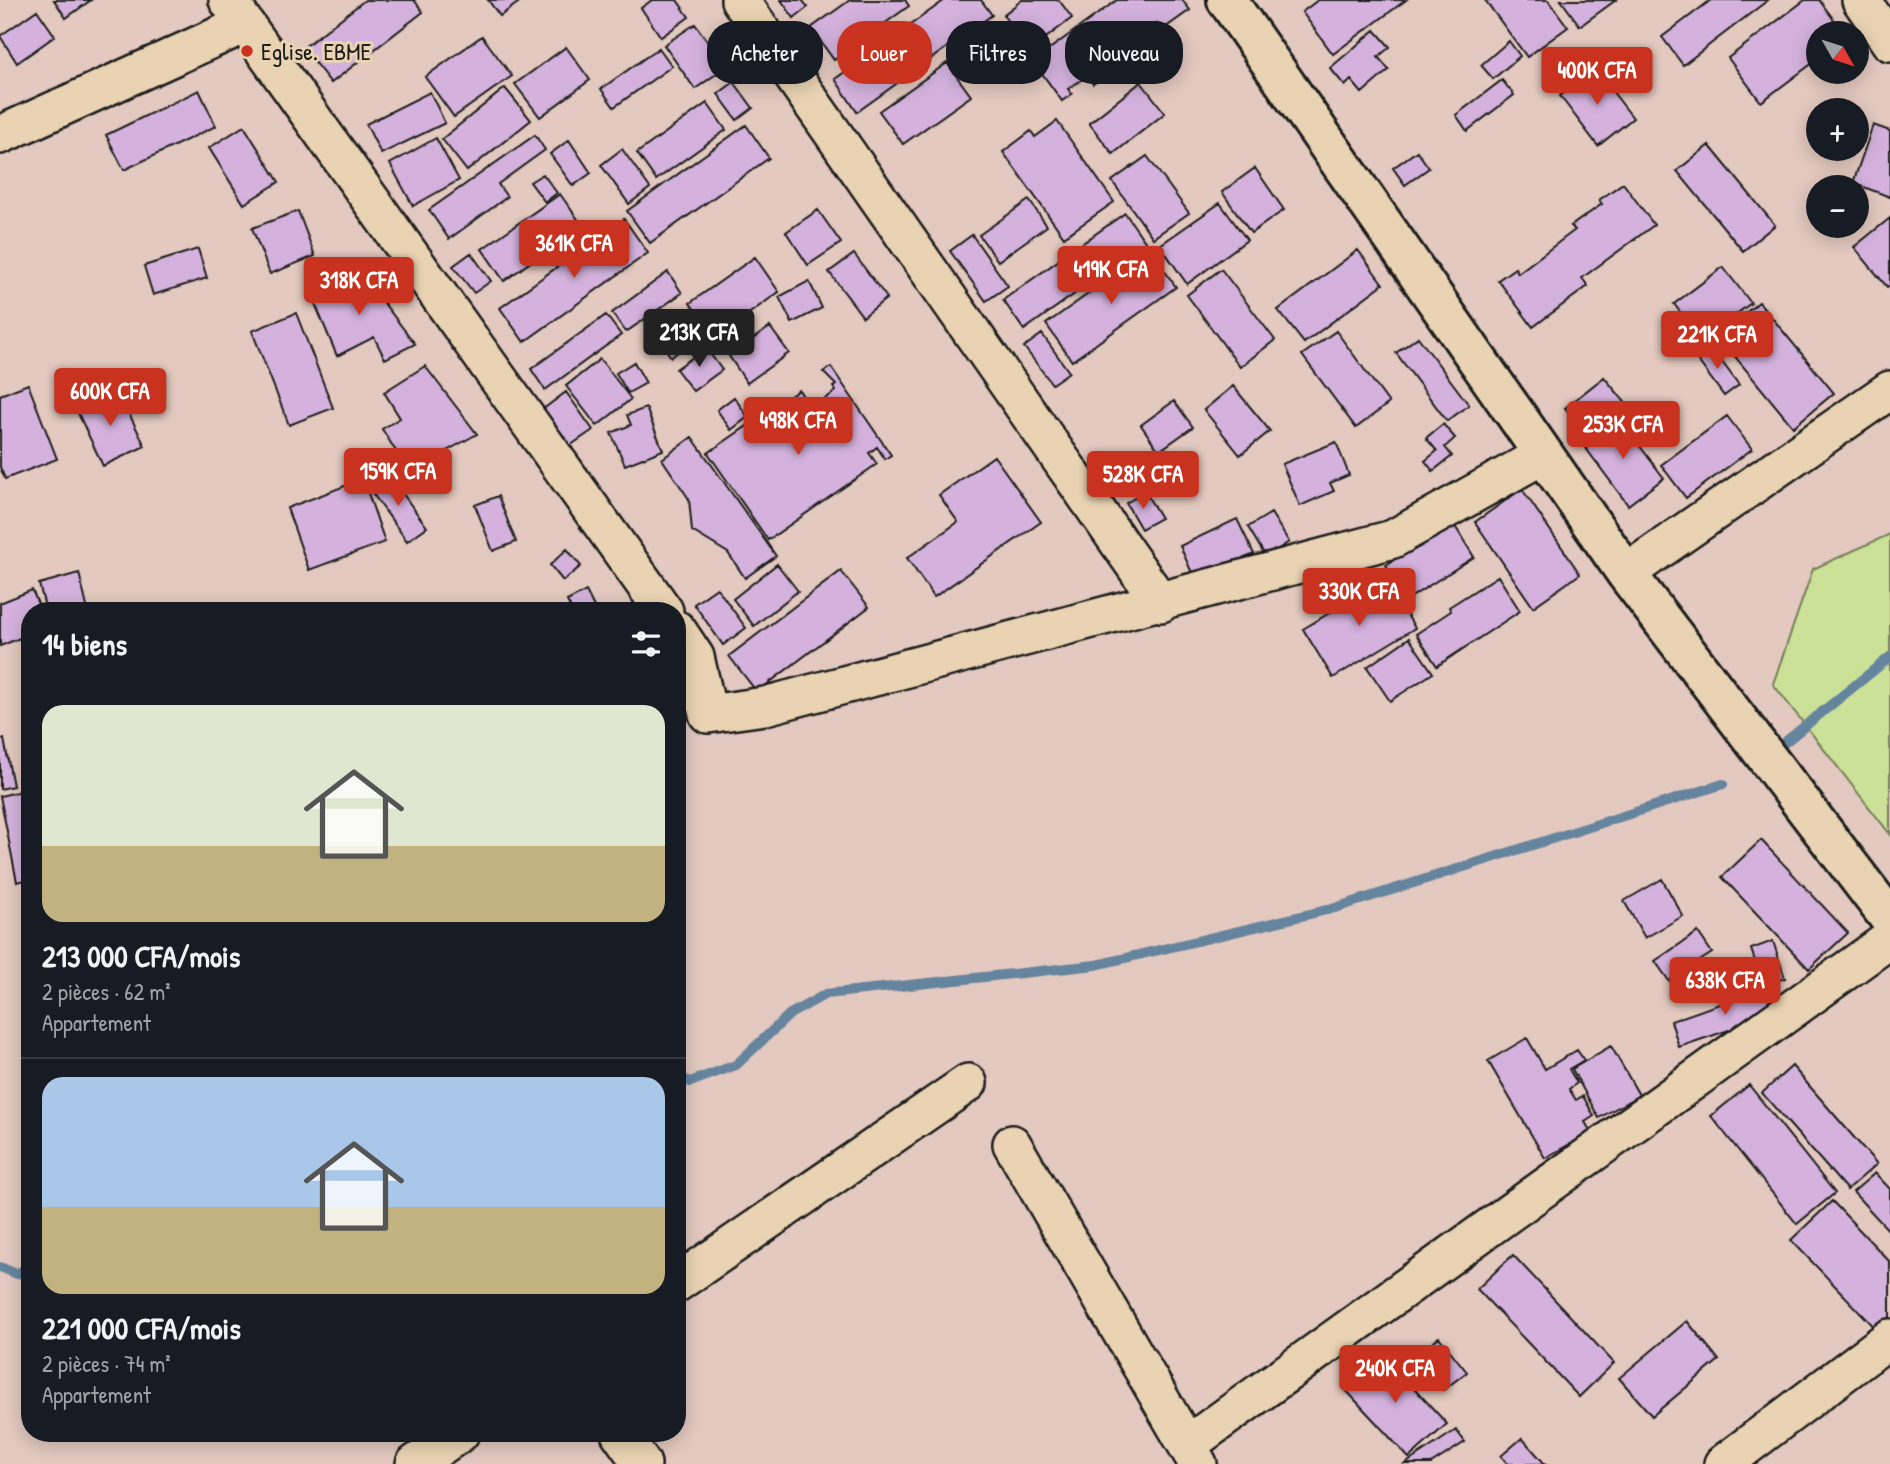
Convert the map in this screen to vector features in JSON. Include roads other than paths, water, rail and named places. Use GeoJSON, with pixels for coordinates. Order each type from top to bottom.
{"type":"FeatureCollection","features":[{"type":"Feature","properties":{"kind":"street"},"geometry":{"type":"LineString","coordinates":[[740,0],[1161,603]]}},
{"type":"Feature","properties":{"kind":"street"},"geometry":{"type":"LineString","coordinates":[[1227,0],[1626,573],[1890,919]]}},
{"type":"Feature","properties":{"kind":"street"},"geometry":{"type":"LineString","coordinates":[[1861,0],[1890,42]]}},
{"type":"Feature","properties":{"kind":"street"},"geometry":{"type":"LineString","coordinates":[[0,135],[237,12],[658,602]]}},
{"type":"Feature","properties":{"kind":"street"},"geometry":{"type":"LineString","coordinates":[[1626,573],[1890,390]]}},
{"type":"Feature","properties":{"kind":"street"},"geometry":{"type":"LineString","coordinates":[[686,644],[695,657],[708,713],[765,706],[1161,603],[1393,539],[1543,455]]}},
{"type":"Feature","properties":{"kind":"street"},"geometry":{"type":"LineString","coordinates":[[1013,1143],[1192,1454],[1890,939]]}},
{"type":"Feature","properties":{"kind":"street"},"geometry":{"type":"LineString","coordinates":[[686,1277],[968,1083]]}},
{"type":"Feature","properties":{"kind":"street"},"geometry":{"type":"LineString","coordinates":[[1723,1464],[1890,1338]]}},
{"type":"Feature","properties":{"kind":"street"},"geometry":{"type":"LineString","coordinates":[[415,1464],[447,1442]]}},
{"type":"Feature","properties":{"kind":"street"},"geometry":{"type":"LineString","coordinates":[[626,1442],[642,1464]]}},
{"type":"Feature","properties":{"kind":"waterway"},"geometry":{"type":"LineString","coordinates":[[1784,743],[1890,657]]}},
{"type":"Feature","properties":{"kind":"waterway"},"geometry":{"type":"LineString","coordinates":[[686,1080],[690,1082],[736,1065],[790,1014],[826,994],[1096,965],[1335,908],[1723,784]]}},
{"type":"Feature","properties":{"kind":"waterway"},"geometry":{"type":"LineString","coordinates":[[0,1267],[17,1274],[21,1271]]}},
{"type":"Feature","properties":{"kind":"place","name":"Eglise. EBME"},"geometry":{"type":"Point","coordinates":[247,51]}}]}
